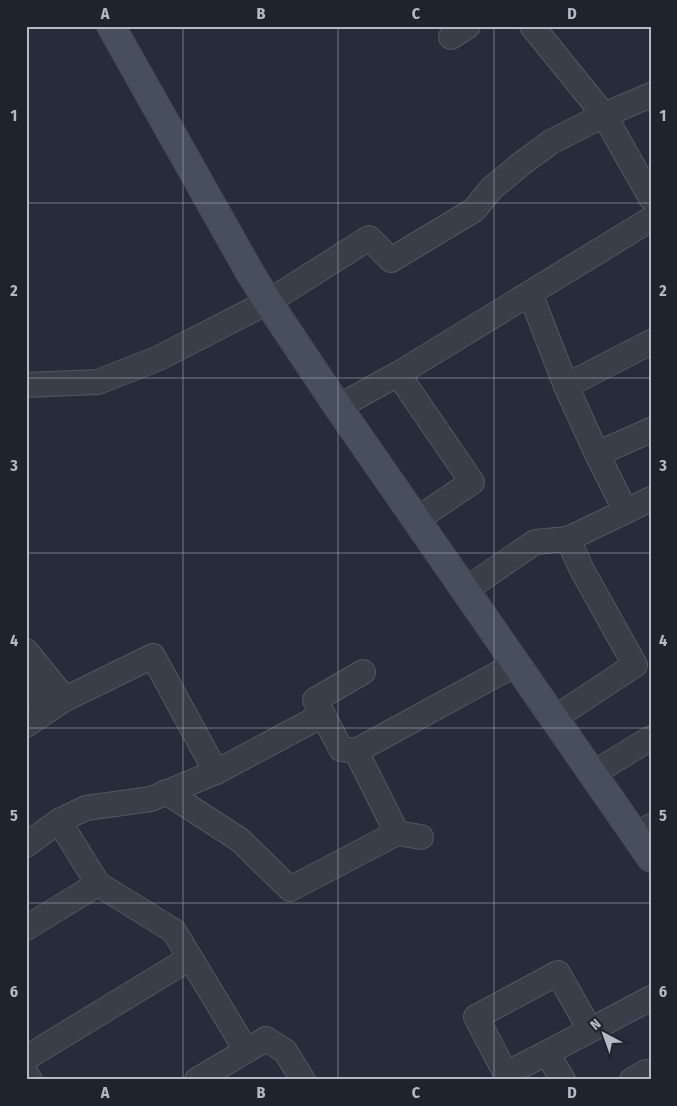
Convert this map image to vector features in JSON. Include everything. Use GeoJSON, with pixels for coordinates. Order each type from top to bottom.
{"type":"FeatureCollection","features":[{"type":"Feature","properties":{"kind":"street"},"geometry":{"type":"LineString","coordinates":[[111,26],[268,302],[338,407],[592,774],[643,831],[651,858]]}},
{"type":"Feature","properties":{"kind":"street"},"geometry":{"type":"LineString","coordinates":[[532,26],[604,115],[651,198]]}},
{"type":"Feature","properties":{"kind":"street"},"geometry":{"type":"LineString","coordinates":[[26,385],[98,382],[158,358],[268,302],[369,238],[391,260],[474,210],[492,188],[551,142],[604,115],[651,95]]}},
{"type":"Feature","properties":{"kind":"street"},"geometry":{"type":"LineString","coordinates":[[338,407],[398,374],[651,219]]}},
{"type":"Feature","properties":{"kind":"street"},"geometry":{"type":"LineString","coordinates":[[530,293],[566,386],[625,510]]}},
{"type":"Feature","properties":{"kind":"street"},"geometry":{"type":"LineString","coordinates":[[566,386],[651,342]]}},
{"type":"Feature","properties":{"kind":"street"},"geometry":{"type":"LineString","coordinates":[[398,374],[472,482],[416,520]]}},
{"type":"Feature","properties":{"kind":"street"},"geometry":{"type":"LineString","coordinates":[[597,454],[651,430]]}},
{"type":"Feature","properties":{"kind":"street"},"geometry":{"type":"LineString","coordinates":[[465,590],[535,542],[568,539],[651,498]]}},
{"type":"Feature","properties":{"kind":"street"},"geometry":{"type":"LineString","coordinates":[[554,719],[635,665],[582,570],[568,539]]}},
{"type":"Feature","properties":{"kind":"street"},"geometry":{"type":"LineString","coordinates":[[26,651],[56,705]]}},
{"type":"Feature","properties":{"kind":"street"},"geometry":{"type":"LineString","coordinates":[[26,725],[56,705],[153,656],[216,772]]}},
{"type":"Feature","properties":{"kind":"street"},"geometry":{"type":"LineString","coordinates":[[363,672],[315,700],[341,749],[356,751],[516,664]]}},
{"type":"Feature","properties":{"kind":"street"},"geometry":{"type":"LineString","coordinates":[[26,686],[56,705]]}},
{"type":"Feature","properties":{"kind":"street"},"geometry":{"type":"LineString","coordinates":[[26,845],[58,821],[86,808],[151,799],[216,772],[323,715]]}},
{"type":"Feature","properties":{"kind":"street"},"geometry":{"type":"LineString","coordinates":[[592,774],[651,738]]}},
{"type":"Feature","properties":{"kind":"street"},"geometry":{"type":"LineString","coordinates":[[356,751],[397,833]]}},
{"type":"Feature","properties":{"kind":"street"},"geometry":{"type":"LineString","coordinates":[[166,792],[240,840],[290,889],[397,833],[421,837]]}},
{"type":"Feature","properties":{"kind":"street"},"geometry":{"type":"LineString","coordinates":[[58,821],[98,884],[174,931],[246,1050]]}},
{"type":"Feature","properties":{"kind":"street"},"geometry":{"type":"LineString","coordinates":[[26,928],[98,884]]}},
{"type":"Feature","properties":{"kind":"street"},"geometry":{"type":"LineString","coordinates":[[26,1058],[190,958]]}},
{"type":"Feature","properties":{"kind":"street"},"geometry":{"type":"LineString","coordinates":[[590,1030],[558,973],[476,1017],[506,1074],[547,1053],[651,998]]}},
{"type":"Feature","properties":{"kind":"street"},"geometry":{"type":"LineString","coordinates":[[198,1080],[266,1039],[285,1051],[303,1080]]}},
{"type":"Feature","properties":{"kind":"street"},"geometry":{"type":"LineString","coordinates":[[547,1053],[563,1080]]}},
{"type":"Feature","properties":{"kind":"street"},"geometry":{"type":"LineString","coordinates":[[26,1074],[30,1080]]}}]}
